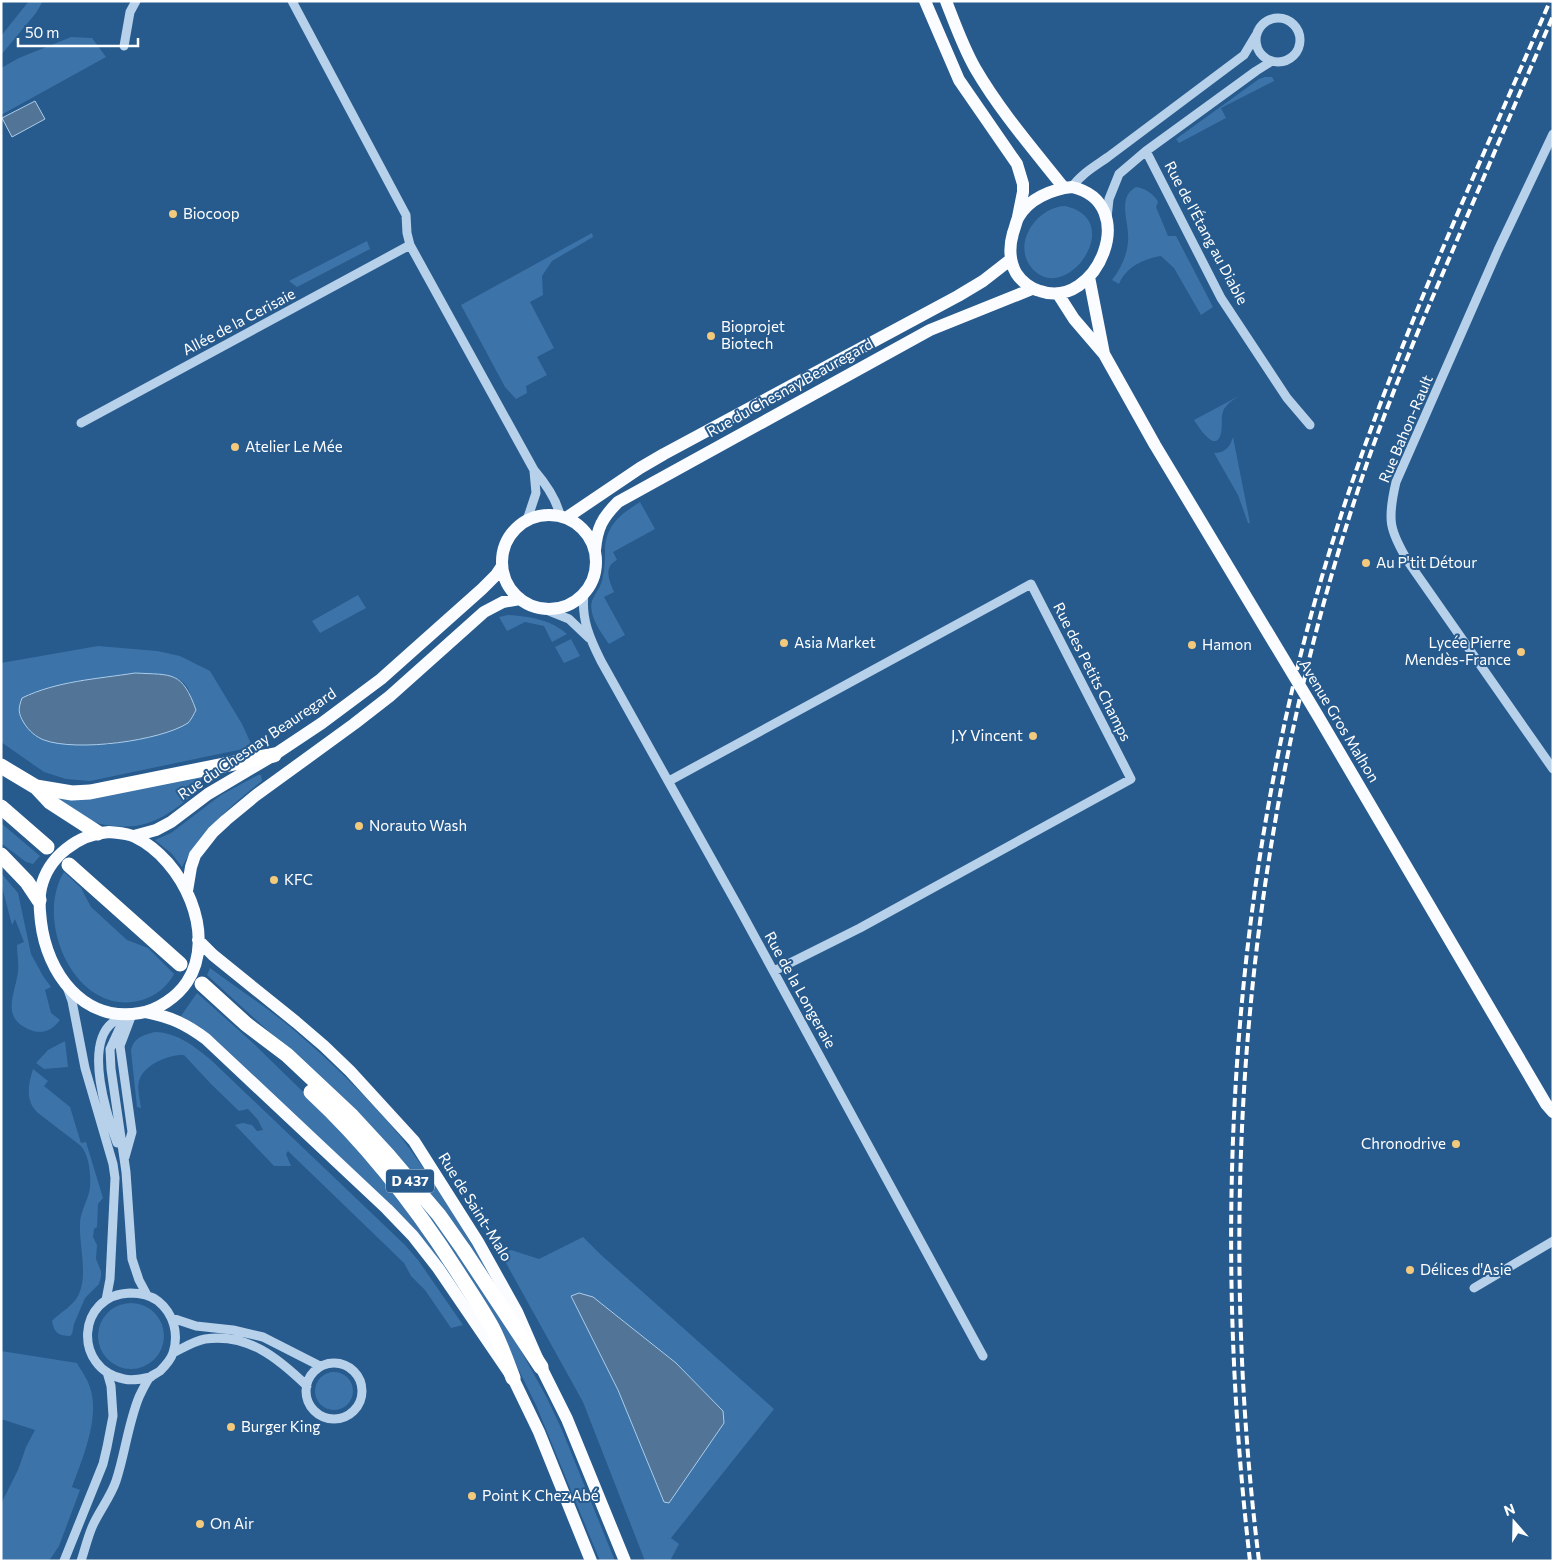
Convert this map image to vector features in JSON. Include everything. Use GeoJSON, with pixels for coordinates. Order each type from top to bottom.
{"type":"FeatureCollection","features":[{"type":"Feature","properties":{"kind":"highway"},"geometry":{"type":"LineString","coordinates":[[36,787],[72,793],[90,792],[274,755]]}},
{"type":"Feature","properties":{"kind":"highway"},"geometry":{"type":"LineString","coordinates":[[1,766],[36,787],[50,802],[98,833]]}},
{"type":"Feature","properties":{"kind":"highway"},"geometry":{"type":"LineString","coordinates":[[1,807],[47,847]]}},
{"type":"Feature","properties":{"kind":"highway"},"geometry":{"type":"LineString","coordinates":[[1,855],[27,882],[39,900]]}},
{"type":"Feature","properties":{"kind":"highway"},"geometry":{"type":"LineString","coordinates":[[69,865],[180,964]]}},
{"type":"Feature","properties":{"kind":"highway","name":"D 437"},"geometry":{"type":"LineString","coordinates":[[202,984],[246,1024],[287,1055],[352,1116],[414,1185],[463,1249],[541,1366]]}},
{"type":"Feature","properties":{"kind":"highway","name":"D 437"},"geometry":{"type":"LineString","coordinates":[[246,1024],[281,1063],[322,1102],[378,1164],[426,1226],[492,1328],[513,1378]]}},
{"type":"Feature","properties":{"kind":"main road"},"geometry":{"type":"LineString","coordinates":[[925,1],[959,80],[1017,164],[1023,184],[1023,192],[1010,246],[1010,260],[1017,275],[1032,289],[1050,294],[1058,294],[1074,288],[1089,277],[1102,257],[1107,244],[1107,220],[1100,203],[1084,190],[1068,187],[1052,191],[1039,197],[1018,218]]}},
{"type":"Feature","properties":{"kind":"main road"},"geometry":{"type":"LineString","coordinates":[[946,1],[967,52],[988,89],[1044,165],[1068,187]]}},
{"type":"Feature","properties":{"kind":"main road","name":"Rue du Chesnay Beauregard"},"geometry":{"type":"LineString","coordinates":[[563,516],[640,468],[958,296],[983,281],[1010,260]]}},
{"type":"Feature","properties":{"kind":"main road","name":"Avenue Gros Malhon"},"geometry":{"type":"LineString","coordinates":[[1089,277],[1104,354]]}},
{"type":"Feature","properties":{"kind":"main road","name":"Rue du Chesnay Beauregard"},"geometry":{"type":"LineString","coordinates":[[595,550],[597,533],[602,520],[618,502],[930,330],[1032,289]]}},
{"type":"Feature","properties":{"kind":"main road","name":"Avenue Gros Malhon"},"geometry":{"type":"LineString","coordinates":[[1058,294],[1074,319],[1104,354],[1155,445],[1550,1108],[1553,1120]]}},
{"type":"Feature","properties":{"kind":"main road"},"geometry":{"type":"LineString","coordinates":[[543,515],[563,516],[585,530],[591,540],[597,561],[596,573],[584,594],[573,603],[559,608],[544,609],[531,606],[520,599],[507,584],[502,566],[502,552],[507,539],[516,528],[527,520],[543,515]]}},
{"type":"Feature","properties":{"kind":"main road","name":"Rue du Chesnay Beauregard"},"geometry":{"type":"LineString","coordinates":[[134,836],[156,830],[170,822],[208,794],[274,755],[322,723],[381,679],[482,589],[502,566]]}},
{"type":"Feature","properties":{"kind":"main road"},"geometry":{"type":"LineString","coordinates":[[187,891],[195,855],[213,832],[226,820],[255,796],[390,696],[484,612],[503,602],[520,599]]}},
{"type":"Feature","properties":{"kind":"main road"},"geometry":{"type":"LineString","coordinates":[[98,833],[117,833],[134,836],[161,855],[173,868],[187,891],[197,925],[198,940],[194,969],[187,982],[172,998],[146,1012],[131,1015],[114,1013],[91,1005],[79,998],[67,987],[53,966],[46,950],[39,900],[45,876],[56,859],[69,847],[80,840],[98,833]]}},
{"type":"Feature","properties":{"kind":"main road","name":"Rue de Saint-Malo"},"geometry":{"type":"LineString","coordinates":[[198,940],[213,956],[324,1046],[350,1071],[414,1141],[447,1191],[517,1312],[571,1428],[625,1561]]}},
{"type":"Feature","properties":{"kind":"main road"},"geometry":{"type":"LineString","coordinates":[[146,1012],[174,1019],[189,1026],[206,1039],[387,1209],[413,1236],[438,1268],[513,1378]]}},
{"type":"Feature","properties":{"kind":"main road","name":"D 437"},"geometry":{"type":"LineString","coordinates":[[513,1378],[538,1432],[591,1561]]}},
{"type":"Feature","properties":{"kind":"street"},"geometry":{"type":"LineString","coordinates":[[124,46],[130,12],[136,1]]}},
{"type":"Feature","properties":{"kind":"street"},"geometry":{"type":"LineString","coordinates":[[292,1],[406,215],[407,234],[410,245],[534,470],[556,501],[563,516]]}},
{"type":"Feature","properties":{"kind":"street"},"geometry":{"type":"LineString","coordinates":[[1068,187],[1238,60],[1244,55],[1256,35],[1262,25],[1272,18],[1285,19],[1291,22],[1298,31],[1300,42],[1295,53],[1285,61],[1272,61],[1260,54],[1257,48],[1256,35]]}},
{"type":"Feature","properties":{"kind":"street"},"geometry":{"type":"LineString","coordinates":[[1107,220],[1109,199],[1119,174],[1146,152],[1272,61]]}},
{"type":"Feature","properties":{"kind":"street","name":"Rue Bahon-Rault"},"geometry":{"type":"LineString","coordinates":[[1553,134],[1498,250],[1396,482],[1390,516],[1392,530],[1397,543],[1409,563],[1553,769]]}},
{"type":"Feature","properties":{"kind":"street","name":"Rue de l'Étang au Diable"},"geometry":{"type":"LineString","coordinates":[[1146,152],[1222,298],[1287,398],[1310,425]]}},
{"type":"Feature","properties":{"kind":"street","name":"Allée de la Cerisaie"},"geometry":{"type":"LineString","coordinates":[[81,423],[410,245]]}},
{"type":"Feature","properties":{"kind":"street"},"geometry":{"type":"LineString","coordinates":[[527,520],[536,493],[534,470]]}},
{"type":"Feature","properties":{"kind":"street","name":"Rue des Petits Champs"},"geometry":{"type":"LineString","coordinates":[[669,781],[1032,584],[1131,779],[868,923],[774,971]]}},
{"type":"Feature","properties":{"kind":"street","name":"Rue de la Longeraie"},"geometry":{"type":"LineString","coordinates":[[584,594],[583,611],[589,638]]}},
{"type":"Feature","properties":{"kind":"street","name":"Rue de la Longeraie"},"geometry":{"type":"LineString","coordinates":[[544,609],[569,618],[589,638],[774,971],[983,1356]]}},
{"type":"Feature","properties":{"kind":"street"},"geometry":{"type":"LineString","coordinates":[[67,987],[72,1001],[85,1068],[113,1164],[110,1271],[106,1300]]}},
{"type":"Feature","properties":{"kind":"street"},"geometry":{"type":"LineString","coordinates":[[124,1162],[132,1132],[120,1046],[131,1015]]}},
{"type":"Feature","properties":{"kind":"street"},"geometry":{"type":"LineString","coordinates":[[131,1015],[112,1023],[99,1047],[100,1078],[107,1115],[124,1162],[132,1259],[139,1280],[147,1295]]}},
{"type":"Feature","properties":{"kind":"street"},"geometry":{"type":"LineString","coordinates":[[1474,1288],[1551,1243]]}},
{"type":"Feature","properties":{"kind":"street"},"geometry":{"type":"LineString","coordinates":[[81,1561],[92,1527],[116,1483],[139,1398],[151,1377],[164,1367],[173,1353],[175,1329],[172,1318],[158,1301],[147,1295],[136,1293],[124,1293],[106,1300],[92,1316],[88,1325],[87,1339],[94,1358],[107,1372],[124,1379],[138,1380],[151,1377]]}},
{"type":"Feature","properties":{"kind":"street"},"geometry":{"type":"LineString","coordinates":[[172,1318],[196,1326],[253,1334],[320,1366]]}},
{"type":"Feature","properties":{"kind":"street"},"geometry":{"type":"LineString","coordinates":[[173,1353],[205,1340],[227,1338],[244,1342],[257,1347],[280,1361],[307,1386]]}},
{"type":"Feature","properties":{"kind":"street"},"geometry":{"type":"LineString","coordinates":[[336,1363],[344,1364],[357,1374],[363,1391],[357,1408],[351,1414],[335,1419],[327,1418],[313,1409],[307,1396],[307,1386],[309,1378],[320,1366],[336,1363]]}},
{"type":"Feature","properties":{"kind":"street"},"geometry":{"type":"LineString","coordinates":[[64,1561],[100,1473],[108,1447],[113,1416],[112,1393],[107,1372]]}},
{"type":"Feature","properties":{"kind":"shaded area"},"geometry":{"type":"Polygon","coordinates":[[[29,1],[43,1],[36,13],[1,55],[1,36],[29,1]]]}},
{"type":"Feature","properties":{"kind":"shaded area"},"geometry":{"type":"Polygon","coordinates":[[[71,37],[92,38],[106,57],[1,115],[1,68],[19,58],[71,37]]]}},
{"type":"Feature","properties":{"kind":"shaded area"},"geometry":{"type":"Polygon","coordinates":[[[1272,77],[1274,81],[1221,108],[1226,118],[1179,143],[1176,139],[1259,79],[1272,77]]]}},
{"type":"Feature","properties":{"kind":"shaded area"},"geometry":{"type":"Polygon","coordinates":[[[35,101],[45,119],[12,137],[2,118],[35,101]]]}},
{"type":"Feature","properties":{"kind":"shaded area"},"geometry":{"type":"Polygon","coordinates":[[[1136,187],[1152,194],[1158,202],[1156,207],[1168,236],[1176,236],[1213,307],[1201,315],[1174,268],[1161,256],[1148,259],[1131,268],[1119,284],[1112,280],[1125,257],[1128,234],[1125,204],[1130,192],[1136,187]]]}},
{"type":"Feature","properties":{"kind":"shaded area"},"geometry":{"type":"Polygon","coordinates":[[[1065,206],[1083,214],[1091,227],[1091,243],[1084,257],[1073,270],[1059,277],[1045,277],[1031,267],[1026,258],[1024,247],[1026,237],[1037,219],[1055,208],[1065,206]]]}},
{"type":"Feature","properties":{"kind":"shaded area"},"geometry":{"type":"Polygon","coordinates":[[[592,233],[593,237],[552,261],[542,276],[543,295],[530,302],[554,348],[537,357],[547,375],[526,386],[527,393],[516,399],[505,387],[461,305],[592,233]]]}},
{"type":"Feature","properties":{"kind":"shaded area"},"geometry":{"type":"Polygon","coordinates":[[[367,241],[370,249],[297,287],[289,281],[367,241]]]}},
{"type":"Feature","properties":{"kind":"shaded area"},"geometry":{"type":"Polygon","coordinates":[[[1239,396],[1224,409],[1219,439],[1211,440],[1203,433],[1194,420],[1239,396]]]}},
{"type":"Feature","properties":{"kind":"shaded area"},"geometry":{"type":"Polygon","coordinates":[[[1233,437],[1250,523],[1248,523],[1238,495],[1214,453],[1226,449],[1233,437]]]}},
{"type":"Feature","properties":{"kind":"shaded area"},"geometry":{"type":"Polygon","coordinates":[[[640,502],[655,529],[613,552],[617,560],[610,566],[608,574],[614,592],[604,597],[625,635],[609,644],[594,618],[591,606],[592,601],[602,580],[608,533],[621,516],[640,502]]]}},
{"type":"Feature","properties":{"kind":"shaded area"},"geometry":{"type":"Polygon","coordinates":[[[358,595],[366,608],[320,633],[312,621],[358,595]]]}},
{"type":"Feature","properties":{"kind":"shaded area"},"geometry":{"type":"Polygon","coordinates":[[[508,615],[524,616],[547,622],[567,634],[552,642],[544,626],[525,622],[507,631],[499,617],[508,615]]]}},
{"type":"Feature","properties":{"kind":"shaded area"},"geometry":{"type":"Polygon","coordinates":[[[571,639],[580,656],[564,663],[555,647],[571,639]]]}},
{"type":"Feature","properties":{"kind":"shaded area"},"geometry":{"type":"Polygon","coordinates":[[[98,646],[157,651],[180,656],[210,671],[242,724],[252,746],[90,781],[66,779],[44,772],[1,742],[1,663],[98,646]],[[135,674],[67,683],[106,745],[148,736],[189,722],[191,698],[189,689],[184,683],[160,674],[135,674]]]}},
{"type":"Feature","properties":{"kind":"shaded area"},"geometry":{"type":"Polygon","coordinates":[[[135,673],[167,675],[181,682],[191,697],[196,710],[188,723],[158,735],[139,739],[118,743],[76,745],[41,739],[28,729],[19,711],[22,698],[35,692],[77,681],[135,673]]]}},
{"type":"Feature","properties":{"kind":"shaded area"},"geometry":{"type":"Polygon","coordinates":[[[261,775],[262,781],[217,820],[189,854],[182,867],[172,854],[155,840],[171,833],[221,795],[261,775]]]}},
{"type":"Feature","properties":{"kind":"shaded area"},"geometry":{"type":"Polygon","coordinates":[[[201,776],[203,787],[163,817],[141,825],[114,826],[97,823],[80,814],[56,797],[201,776]]]}},
{"type":"Feature","properties":{"kind":"shaded area"},"geometry":{"type":"Polygon","coordinates":[[[1,823],[40,856],[33,864],[26,862],[1,843],[1,823]]]}},
{"type":"Feature","properties":{"kind":"shaded area"},"geometry":{"type":"Polygon","coordinates":[[[64,872],[81,888],[91,907],[127,940],[148,948],[174,974],[161,990],[142,1000],[119,1002],[98,995],[81,981],[67,962],[58,939],[54,916],[56,893],[64,872]]]}},
{"type":"Feature","properties":{"kind":"shaded area"},"geometry":{"type":"Polygon","coordinates":[[[1,873],[18,893],[31,954],[51,987],[45,990],[51,1013],[60,1020],[55,1026],[45,1031],[37,1032],[23,1026],[16,1020],[13,1014],[12,999],[18,969],[17,945],[24,942],[15,919],[12,925],[1,883],[1,873]]]}},
{"type":"Feature","properties":{"kind":"shaded area"},"geometry":{"type":"Polygon","coordinates":[[[210,968],[264,1006],[295,1031],[376,1108],[426,1171],[495,1283],[326,1084],[207,975],[210,968]]]}},
{"type":"Feature","properties":{"kind":"shaded area"},"geometry":{"type":"Polygon","coordinates":[[[197,993],[253,1043],[337,1125],[392,1190],[469,1300],[363,1179],[219,1043],[200,1027],[181,1016],[197,993]]]}},
{"type":"Feature","properties":{"kind":"shaded area"},"geometry":{"type":"Polygon","coordinates":[[[155,1032],[178,1037],[210,1059],[405,1245],[418,1260],[463,1325],[451,1328],[425,1290],[411,1276],[404,1263],[288,1151],[286,1154],[291,1166],[274,1166],[235,1125],[243,1123],[252,1125],[257,1131],[263,1130],[258,1120],[248,1109],[239,1111],[184,1055],[171,1056],[157,1062],[141,1075],[138,1091],[141,1108],[137,1107],[131,1051],[136,1040],[155,1032]]]}},
{"type":"Feature","properties":{"kind":"shaded area"},"geometry":{"type":"Polygon","coordinates":[[[65,1041],[68,1067],[44,1069],[36,1063],[48,1050],[65,1041]]]}},
{"type":"Feature","properties":{"kind":"shaded area"},"geometry":{"type":"Polygon","coordinates":[[[33,1069],[48,1081],[44,1086],[70,1107],[81,1143],[86,1142],[103,1198],[98,1204],[97,1227],[94,1229],[93,1237],[97,1245],[96,1259],[101,1271],[101,1277],[99,1284],[85,1298],[70,1336],[58,1333],[52,1321],[74,1302],[82,1286],[83,1268],[80,1224],[81,1214],[89,1192],[90,1171],[86,1154],[81,1146],[38,1113],[31,1103],[29,1087],[33,1069]]]}},
{"type":"Feature","properties":{"kind":"shaded area"},"geometry":{"type":"Polygon","coordinates":[[[324,1096],[439,1224],[514,1338],[547,1398],[562,1430],[615,1561],[600,1561],[536,1405],[506,1344],[324,1096]]]}},
{"type":"Feature","properties":{"kind":"shaded area"},"geometry":{"type":"Polygon","coordinates":[[[583,1237],[774,1409],[671,1538],[679,1544],[670,1561],[645,1561],[583,1402],[501,1254],[511,1250],[539,1259],[583,1237]],[[571,1296],[618,1390],[723,1411],[676,1363],[593,1297],[571,1296]]]}},
{"type":"Feature","properties":{"kind":"shaded area"},"geometry":{"type":"Polygon","coordinates":[[[579,1293],[593,1297],[676,1363],[723,1411],[724,1423],[669,1503],[664,1502],[618,1390],[571,1296],[579,1293]]]}},
{"type":"Feature","properties":{"kind":"shaded area"},"geometry":{"type":"Polygon","coordinates":[[[131,1303],[143,1306],[154,1313],[161,1324],[164,1336],[161,1348],[154,1359],[143,1366],[131,1369],[119,1366],[108,1359],[101,1348],[98,1336],[101,1324],[108,1313],[119,1306],[131,1303]]]}},
{"type":"Feature","properties":{"kind":"shaded area"},"geometry":{"type":"Polygon","coordinates":[[[1,1351],[77,1363],[91,1391],[93,1414],[91,1427],[85,1452],[72,1487],[80,1490],[59,1546],[49,1561],[6,1561],[1,1559],[1,1504],[35,1430],[1,1419],[1,1351]]]}},
{"type":"Feature","properties":{"kind":"shaded area"},"geometry":{"type":"Polygon","coordinates":[[[334,1372],[347,1378],[353,1391],[347,1404],[334,1410],[321,1404],[315,1391],[321,1378],[334,1372]]]}},
{"type":"Feature","properties":{"kind":"railway"},"geometry":{"type":"LineString","coordinates":[[1250,1561],[1238,1434],[1232,1307],[1232,1179],[1238,1051],[1250,924],[1270,797],[1296,673],[1330,550],[1353,480],[1378,410],[1432,273],[1550,1]]}},
{"type":"Feature","properties":{"kind":"railway"},"geometry":{"type":"LineString","coordinates":[[1259,1561],[1246,1428],[1240,1293],[1241,1159],[1249,1024],[1264,891],[1287,758],[1317,627],[1355,499],[1377,436],[1400,374],[1553,16]]}},
{"type":"Feature","properties":{"kind":"place","name":"Biocoop"},"geometry":{"type":"Point","coordinates":[173,214]}},
{"type":"Feature","properties":{"kind":"place","name":"Bioprojet Biotech"},"geometry":{"type":"Point","coordinates":[711,336]}},
{"type":"Feature","properties":{"kind":"place","name":"Atelier Le Mée"},"geometry":{"type":"Point","coordinates":[235,447]}},
{"type":"Feature","properties":{"kind":"place","name":"Au P'tit Détour"},"geometry":{"type":"Point","coordinates":[1366,563]}},
{"type":"Feature","properties":{"kind":"place","name":"Asia Market"},"geometry":{"type":"Point","coordinates":[784,643]}},
{"type":"Feature","properties":{"kind":"place","name":"Hamon"},"geometry":{"type":"Point","coordinates":[1192,645]}},
{"type":"Feature","properties":{"kind":"place","name":"Lycée Pierre Mendès-France"},"geometry":{"type":"Point","coordinates":[1521,652]}},
{"type":"Feature","properties":{"kind":"place","name":"J.Y Vincent"},"geometry":{"type":"Point","coordinates":[1033,736]}},
{"type":"Feature","properties":{"kind":"place","name":"Norauto Wash"},"geometry":{"type":"Point","coordinates":[359,826]}},
{"type":"Feature","properties":{"kind":"place","name":"KFC"},"geometry":{"type":"Point","coordinates":[274,880]}},
{"type":"Feature","properties":{"kind":"place","name":"Chronodrive"},"geometry":{"type":"Point","coordinates":[1456,1144]}},
{"type":"Feature","properties":{"kind":"place","name":"Délices d'Asie"},"geometry":{"type":"Point","coordinates":[1410,1270]}},
{"type":"Feature","properties":{"kind":"place","name":"Burger King"},"geometry":{"type":"Point","coordinates":[231,1427]}},
{"type":"Feature","properties":{"kind":"place","name":"Point K Chez Abé"},"geometry":{"type":"Point","coordinates":[472,1496]}},
{"type":"Feature","properties":{"kind":"place","name":"On Air"},"geometry":{"type":"Point","coordinates":[200,1524]}}]}
